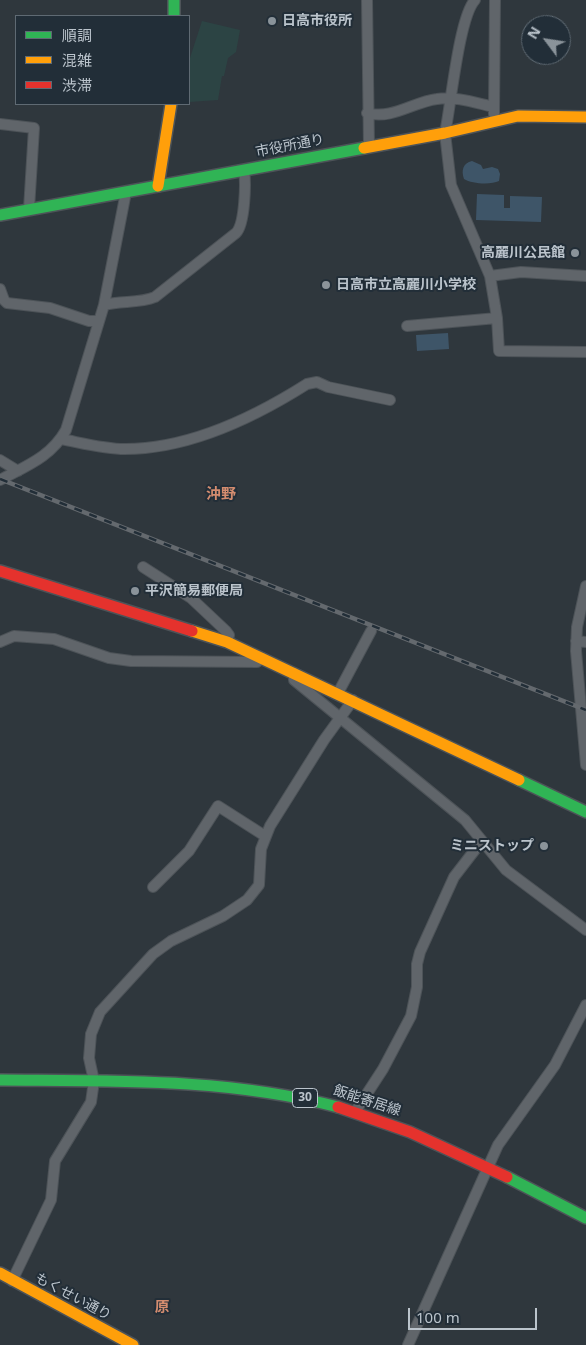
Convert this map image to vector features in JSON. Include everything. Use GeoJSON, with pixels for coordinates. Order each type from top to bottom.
{"type":"FeatureCollection","features":[{"type":"Feature","properties":{"kind":"street"},"geometry":{"type":"LineString","coordinates":[[174,0],[174,15]]}},
{"type":"Feature","properties":{"kind":"street"},"geometry":{"type":"LineString","coordinates":[[367,0],[367,113],[369,147]]}},
{"type":"Feature","properties":{"kind":"street"},"geometry":{"type":"LineString","coordinates":[[475,0],[464,23],[453,98],[445,133],[451,185],[490,276],[497,318],[499,350],[586,352]]}},
{"type":"Feature","properties":{"kind":"street"},"geometry":{"type":"LineString","coordinates":[[494,120],[495,0]]}},
{"type":"Feature","properties":{"kind":"street"},"geometry":{"type":"LineString","coordinates":[[367,113],[384,115],[436,98],[453,98],[494,107]]}},
{"type":"Feature","properties":{"kind":"street"},"geometry":{"type":"LineString","coordinates":[[158,186],[171,105]]}},
{"type":"Feature","properties":{"kind":"street","name":"市役所通り"},"geometry":{"type":"LineString","coordinates":[[0,215],[445,133],[494,120],[530,115],[586,117]]}},
{"type":"Feature","properties":{"kind":"street"},"geometry":{"type":"LineString","coordinates":[[0,124],[34,128],[30,209]]}},
{"type":"Feature","properties":{"kind":"street"},"geometry":{"type":"LineString","coordinates":[[104,305],[114,302],[145,302],[155,298],[236,233],[241,227],[245,190],[244,170]]}},
{"type":"Feature","properties":{"kind":"street"},"geometry":{"type":"LineString","coordinates":[[0,480],[44,457],[61,440],[72,414],[104,305],[126,192]]}},
{"type":"Feature","properties":{"kind":"street"},"geometry":{"type":"LineString","coordinates":[[490,276],[521,272],[586,276]]}},
{"type":"Feature","properties":{"kind":"street"},"geometry":{"type":"LineString","coordinates":[[0,289],[7,303],[56,309],[89,321],[99,321]]}},
{"type":"Feature","properties":{"kind":"street"},"geometry":{"type":"LineString","coordinates":[[406,326],[497,318]]}},
{"type":"Feature","properties":{"kind":"street"},"geometry":{"type":"LineString","coordinates":[[61,440],[123,449],[147,448],[204,435],[253,415],[307,384],[317,382],[328,387],[390,400]]}},
{"type":"Feature","properties":{"kind":"street"},"geometry":{"type":"LineString","coordinates":[[0,460],[18,471]]}},
{"type":"Feature","properties":{"kind":"street"},"geometry":{"type":"LineString","coordinates":[[143,568],[191,598],[230,635],[227,642]]}},
{"type":"Feature","properties":{"kind":"street"},"geometry":{"type":"LineString","coordinates":[[0,571],[227,642],[353,700],[586,812]]}},
{"type":"Feature","properties":{"kind":"street"},"geometry":{"type":"LineString","coordinates":[[586,586],[581,642],[586,765]]}},
{"type":"Feature","properties":{"kind":"street"},"geometry":{"type":"LineString","coordinates":[[338,693],[371,631]]}},
{"type":"Feature","properties":{"kind":"street"},"geometry":{"type":"LineString","coordinates":[[0,642],[14,636],[54,639],[109,658],[132,661],[257,662],[262,658]]}},
{"type":"Feature","properties":{"kind":"street"},"geometry":{"type":"LineString","coordinates":[[294,673],[294,680],[465,820],[481,842],[506,870],[586,930]]}},
{"type":"Feature","properties":{"kind":"street"},"geometry":{"type":"LineString","coordinates":[[12,1281],[51,1200],[55,1161],[91,1102],[94,1081],[89,1058],[90,1034],[100,1012],[153,954],[171,941],[223,916],[247,900],[259,885],[261,849],[265,836],[324,740],[353,700]]}},
{"type":"Feature","properties":{"kind":"street"},"geometry":{"type":"LineString","coordinates":[[154,887],[188,851],[218,806],[265,836]]}},
{"type":"Feature","properties":{"kind":"street"},"geometry":{"type":"LineString","coordinates":[[355,1112],[383,1070],[410,1016],[417,986],[417,964],[420,952],[454,877],[481,842]]}},
{"type":"Feature","properties":{"kind":"street"},"geometry":{"type":"LineString","coordinates":[[408,1345],[501,1138],[531,1100],[555,1065],[586,1005]]}},
{"type":"Feature","properties":{"kind":"street","name":"飯能寄居線"},"geometry":{"type":"LineString","coordinates":[[0,1080],[181,1082],[237,1086],[286,1094],[355,1112],[413,1132],[586,1218]]}},
{"type":"Feature","properties":{"kind":"street","name":"もくせい通り"},"geometry":{"type":"LineString","coordinates":[[0,1274],[133,1345]]}},
{"type":"Feature","properties":{"kind":"green space"},"geometry":{"type":"Polygon","coordinates":[[[202,21],[240,30],[236,52],[228,58],[224,76],[222,76],[218,100],[190,102],[190,58],[202,21]]]}},
{"type":"Feature","properties":{"kind":"water"},"geometry":{"type":"Polygon","coordinates":[[[472,161],[481,165],[483,169],[492,167],[498,169],[500,174],[499,181],[482,183],[464,179],[464,167],[472,161]]]}},
{"type":"Feature","properties":{"kind":"water"},"geometry":{"type":"Polygon","coordinates":[[[477,194],[504,195],[504,208],[510,208],[510,196],[542,197],[541,222],[476,220],[477,194]]]}},
{"type":"Feature","properties":{"kind":"water"},"geometry":{"type":"Polygon","coordinates":[[[448,333],[449,349],[417,351],[416,335],[448,333]]]}},
{"type":"Feature","properties":{"kind":"railway"},"geometry":{"type":"LineString","coordinates":[[0,479],[586,710]]}},
{"type":"Feature","properties":{"kind":"traffic: fast"},"geometry":{"type":"LineString","coordinates":[[174,0],[174,15]]}},
{"type":"Feature","properties":{"kind":"traffic: fast"},"geometry":{"type":"LineString","coordinates":[[0,215],[364,148]]}},
{"type":"Feature","properties":{"kind":"traffic: fast"},"geometry":{"type":"LineString","coordinates":[[519,780],[586,812]]}},
{"type":"Feature","properties":{"kind":"traffic: fast"},"geometry":{"type":"LineString","coordinates":[[0,1080],[127,1081],[212,1086],[254,1091],[338,1107]]}},
{"type":"Feature","properties":{"kind":"traffic: fast"},"geometry":{"type":"LineString","coordinates":[[507,1177],[586,1218]]}},
{"type":"Feature","properties":{"kind":"traffic: slow"},"geometry":{"type":"LineString","coordinates":[[158,186],[171,105]]}},
{"type":"Feature","properties":{"kind":"traffic: slow"},"geometry":{"type":"LineString","coordinates":[[364,148],[445,133],[518,116],[586,117]]}},
{"type":"Feature","properties":{"kind":"traffic: slow"},"geometry":{"type":"LineString","coordinates":[[192,631],[227,642],[519,780]]}},
{"type":"Feature","properties":{"kind":"traffic: slow"},"geometry":{"type":"LineString","coordinates":[[0,1273],[133,1345]]}},
{"type":"Feature","properties":{"kind":"traffic: jam"},"geometry":{"type":"LineString","coordinates":[[0,571],[192,631]]}},
{"type":"Feature","properties":{"kind":"traffic: jam"},"geometry":{"type":"LineString","coordinates":[[338,1107],[410,1132],[507,1177]]}},
{"type":"Feature","properties":{"kind":"place","name":"日高市役所"},"geometry":{"type":"Point","coordinates":[272,21]}},
{"type":"Feature","properties":{"kind":"place","name":"高麗川公民館"},"geometry":{"type":"Point","coordinates":[575,253]}},
{"type":"Feature","properties":{"kind":"place","name":"日高市立高麗川小学校"},"geometry":{"type":"Point","coordinates":[326,285]}},
{"type":"Feature","properties":{"kind":"place","name":"平沢簡易郵便局"},"geometry":{"type":"Point","coordinates":[135,591]}},
{"type":"Feature","properties":{"kind":"place","name":"ミニストップ"},"geometry":{"type":"Point","coordinates":[544,846]}},
{"type":"Feature","properties":{"kind":"district","name":"沖野"},"geometry":{"type":"Point","coordinates":[221,495]}},
{"type":"Feature","properties":{"kind":"district","name":"原"},"geometry":{"type":"Point","coordinates":[162,1308]}}]}
